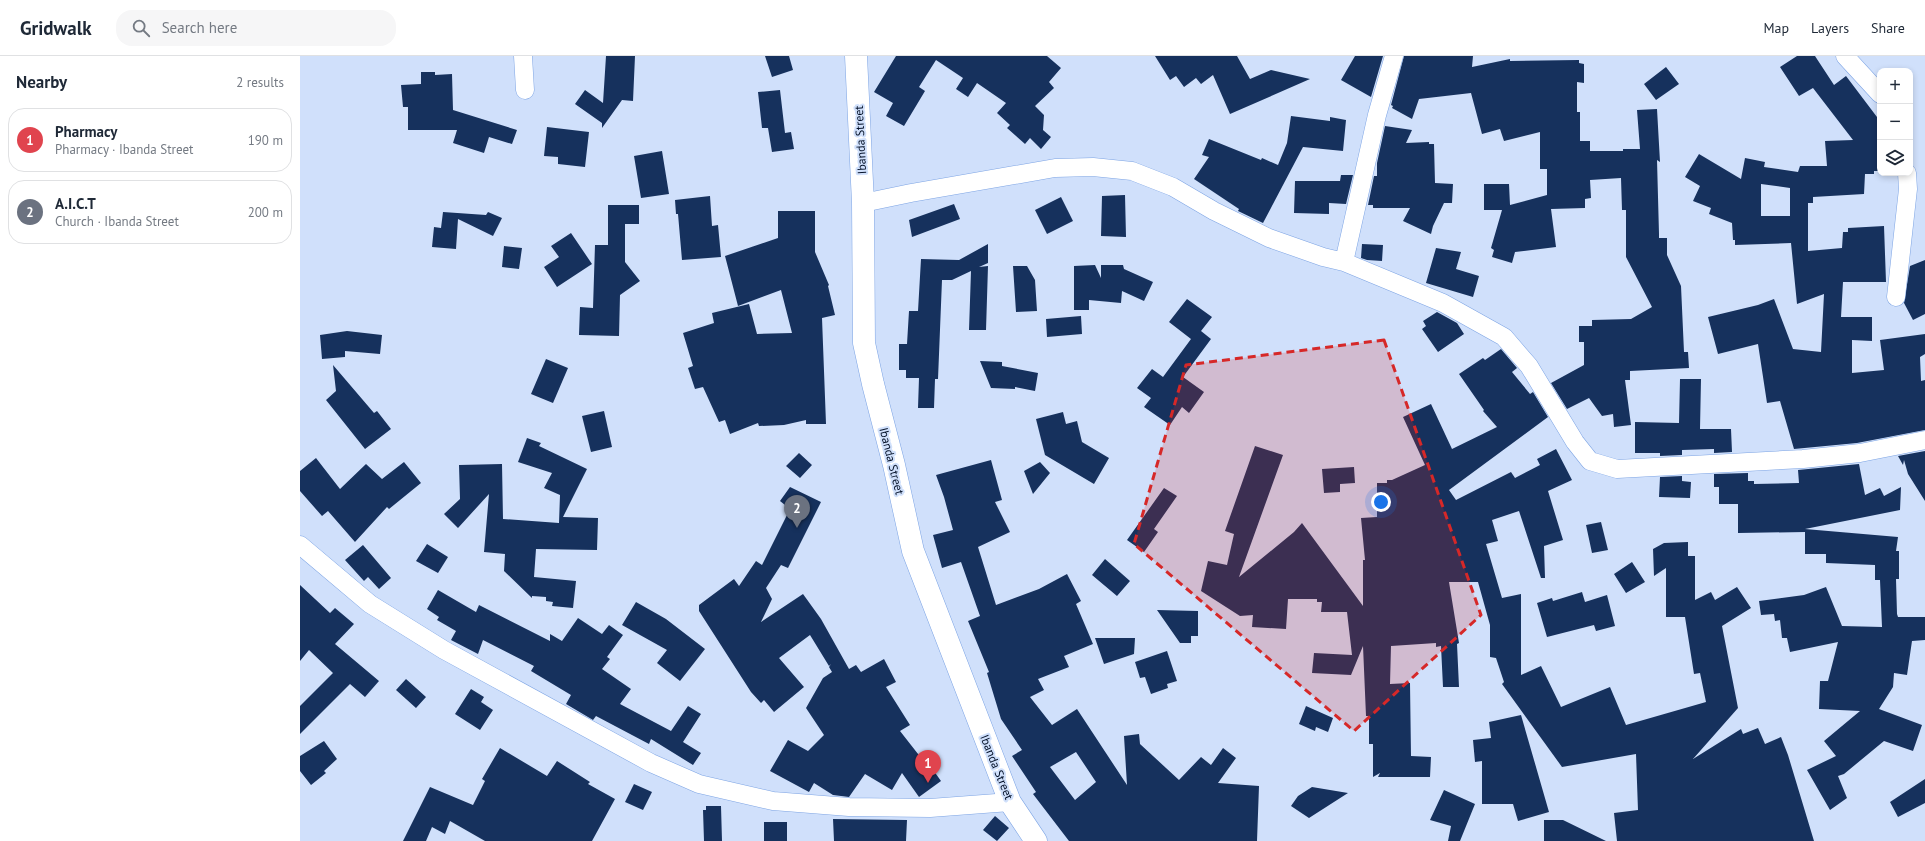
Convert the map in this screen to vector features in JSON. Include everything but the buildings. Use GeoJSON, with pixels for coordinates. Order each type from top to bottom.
{"type":"FeatureCollection","features":[{"type":"Feature","properties":{"kind":"street"},"geometry":{"type":"LineString","coordinates":[[523,56],[525,90]]}},
{"type":"Feature","properties":{"kind":"street","name":"Ibanda Street"},"geometry":{"type":"LineString","coordinates":[[856,56],[863,203],[864,343],[894,465],[913,551],[1010,802],[1036,841]]}},
{"type":"Feature","properties":{"kind":"street"},"geometry":{"type":"LineString","coordinates":[[1344,262],[1378,115],[1394,56]]}},
{"type":"Feature","properties":{"kind":"street"},"geometry":{"type":"LineString","coordinates":[[1845,56],[1877,91]]}},
{"type":"Feature","properties":{"kind":"street"},"geometry":{"type":"LineString","coordinates":[[863,203],[1055,168],[1093,167],[1132,171],[1173,187],[1214,211],[1268,238],[1324,257],[1344,262],[1443,303],[1504,337],[1529,366],[1575,442],[1590,460],[1617,469],[1803,459],[1860,453],[1925,440]]}},
{"type":"Feature","properties":{"kind":"street"},"geometry":{"type":"LineString","coordinates":[[1896,297],[1908,189],[1907,176]]}},
{"type":"Feature","properties":{"kind":"street"},"geometry":{"type":"LineString","coordinates":[[300,545],[370,604],[431,642],[498,681],[651,763],[699,784],[773,801],[849,807],[930,808],[1010,802]]}},
{"type":"Feature","properties":{"kind":"highlighted area"},"geometry":{"type":"Polygon","coordinates":[[[1384,340],[1481,615],[1354,731],[1134,544],[1186,365],[1384,340]]]}},
{"type":"Feature","properties":{"kind":"place","name":"A.I.C.T"},"geometry":{"type":"Point","coordinates":[797,528]}},
{"type":"Feature","properties":{"kind":"place","name":"Pharmacy"},"geometry":{"type":"Point","coordinates":[928,783]}}]}
